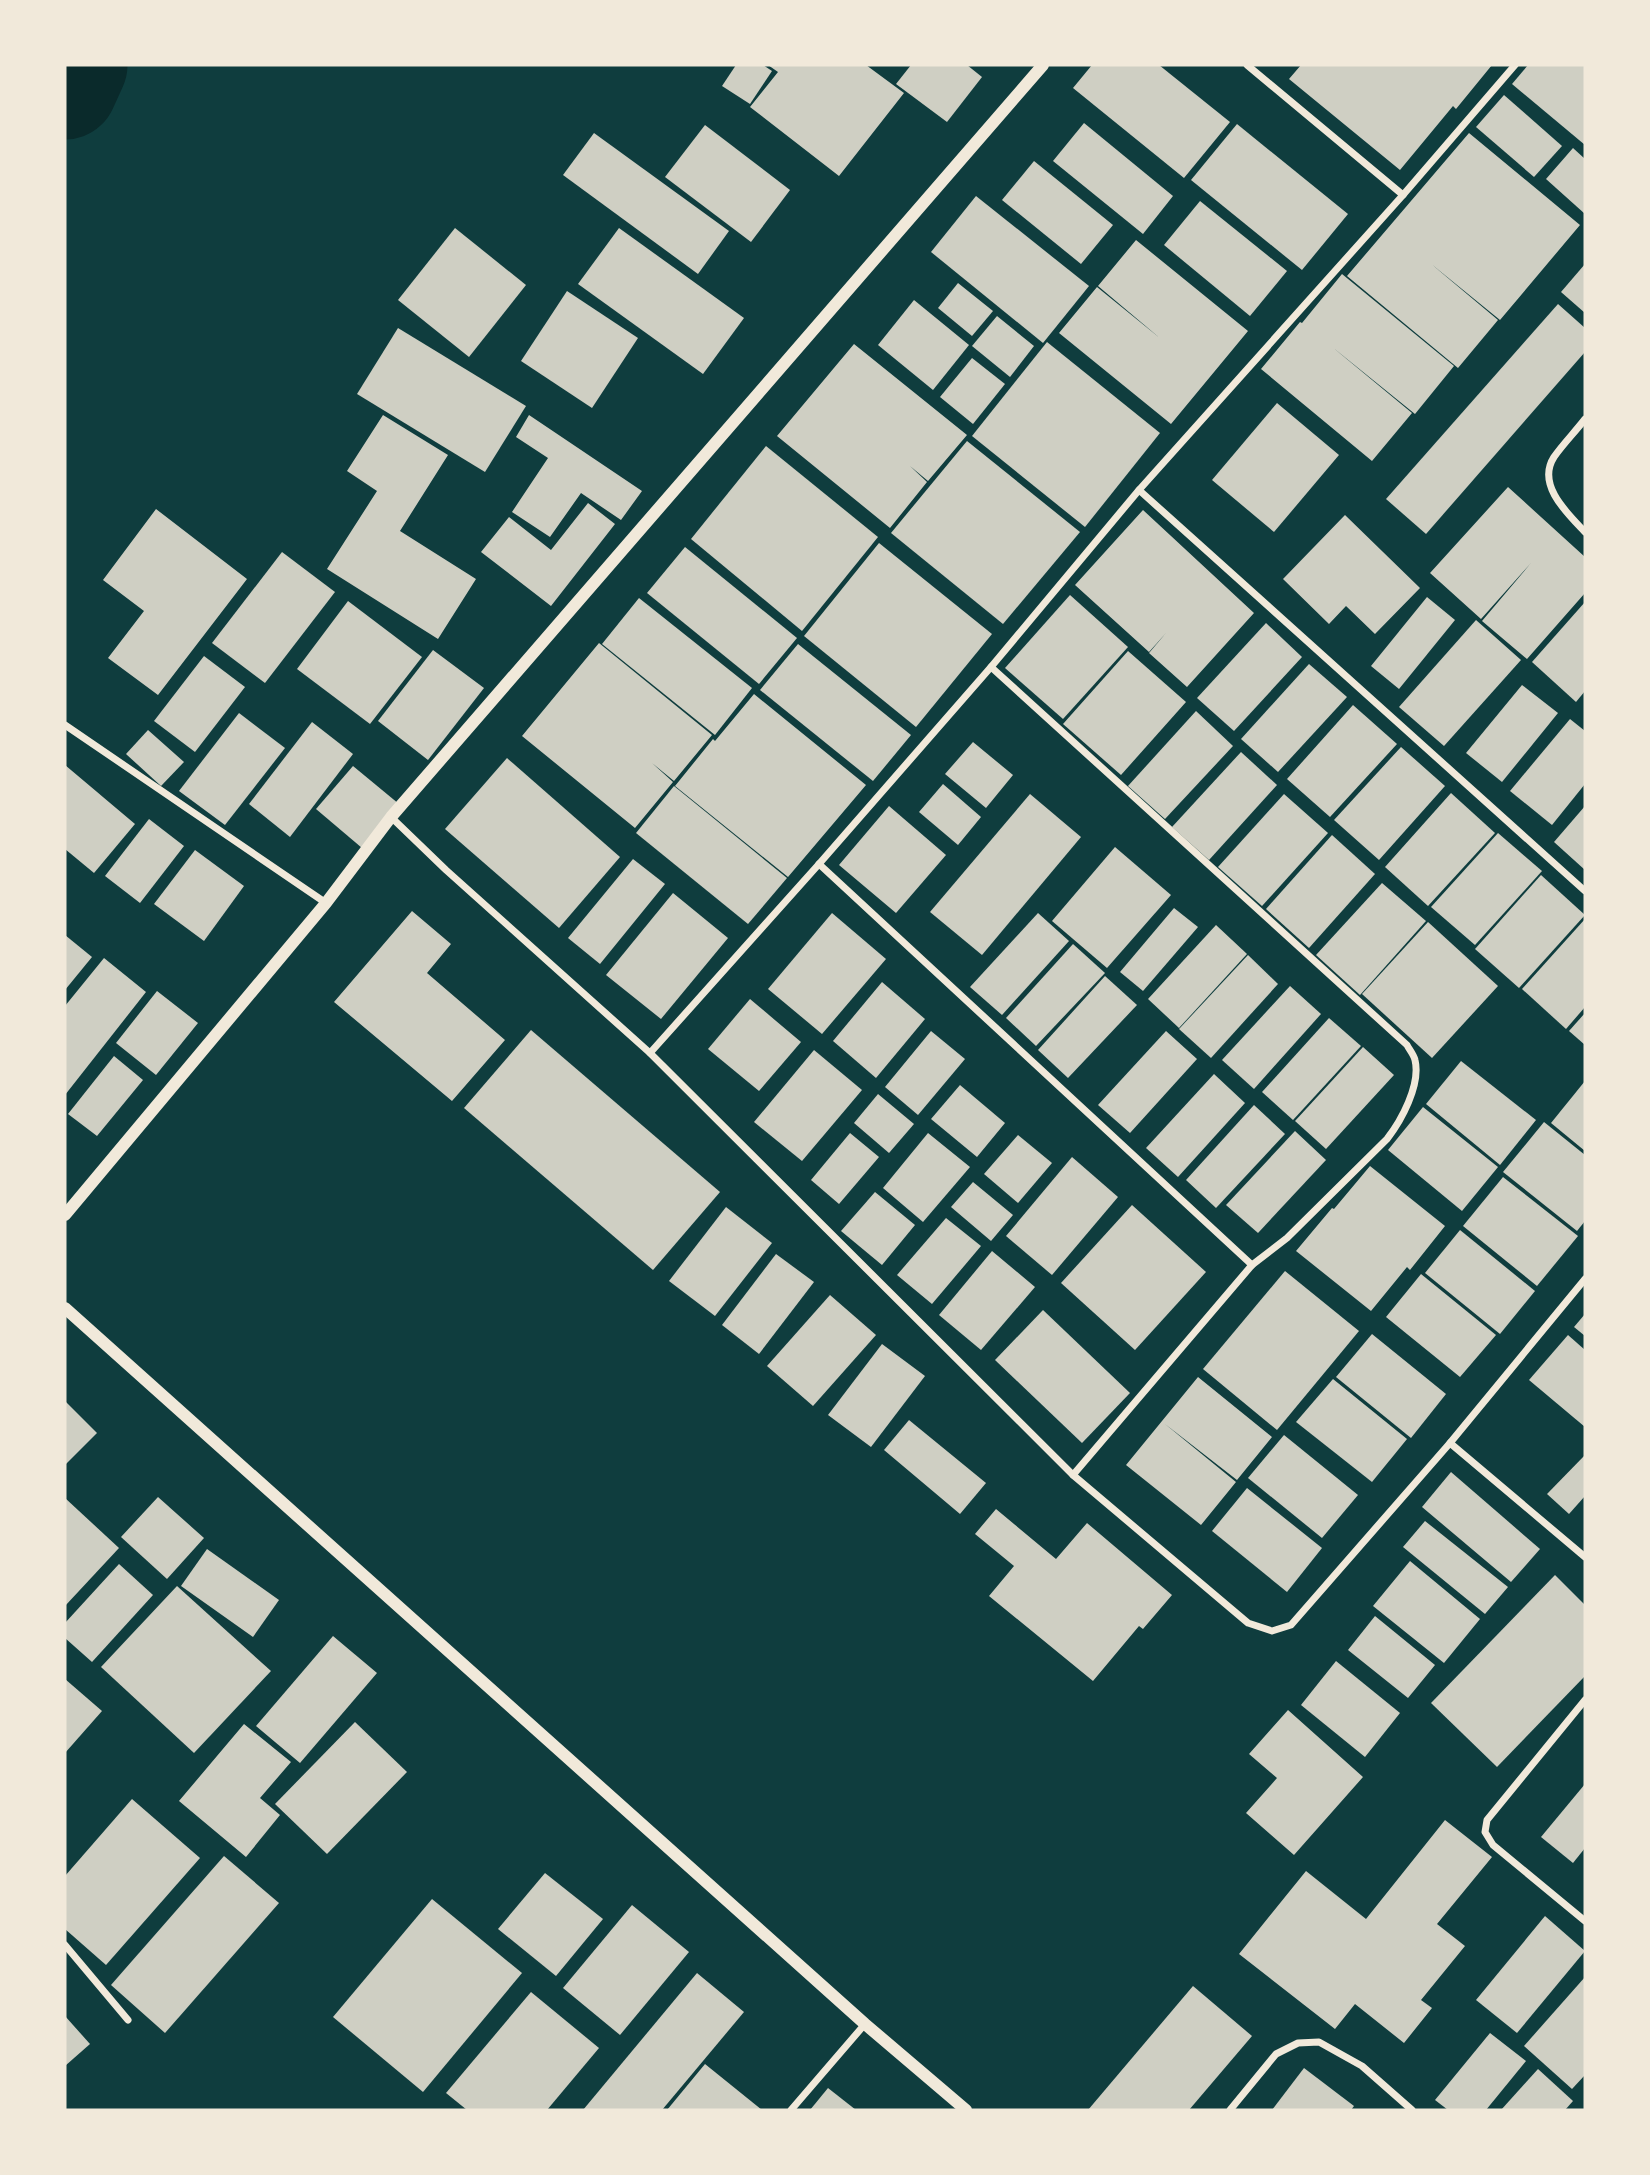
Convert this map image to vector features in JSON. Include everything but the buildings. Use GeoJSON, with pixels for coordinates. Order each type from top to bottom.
{"type":"FeatureCollection","features":[{"type":"Feature","properties":{"kind":"street"},"geometry":{"type":"LineString","coordinates":[[65,1215],[326,903],[391,817],[1044,65]]}},
{"type":"Feature","properties":{"kind":"street"},"geometry":{"type":"LineString","coordinates":[[1247,65],[1403,195]]}},
{"type":"Feature","properties":{"kind":"street"},"geometry":{"type":"LineString","coordinates":[[650,1052],[819,864],[991,667],[1139,490],[1403,195],[1515,65]]}},
{"type":"Feature","properties":{"kind":"street"},"geometry":{"type":"LineString","coordinates":[[1585,419],[1552,460],[1549,475],[1552,493],[1585,532]]}},
{"type":"Feature","properties":{"kind":"street"},"geometry":{"type":"LineString","coordinates":[[1139,490],[1585,891]]}},
{"type":"Feature","properties":{"kind":"street"},"geometry":{"type":"LineString","coordinates":[[991,667],[1407,1045],[1415,1059],[1415,1075],[1408,1104],[1387,1139],[1287,1238],[1252,1265],[1073,1475]]}},
{"type":"Feature","properties":{"kind":"street"},"geometry":{"type":"LineString","coordinates":[[65,725],[326,903]]}},
{"type":"Feature","properties":{"kind":"street"},"geometry":{"type":"LineString","coordinates":[[391,817],[446,870],[650,1052],[1073,1475],[1248,1623],[1272,1632],[1291,1625],[1450,1443],[1585,1279]]}},
{"type":"Feature","properties":{"kind":"street"},"geometry":{"type":"LineString","coordinates":[[819,864],[1252,1265]]}},
{"type":"Feature","properties":{"kind":"street"},"geometry":{"type":"LineString","coordinates":[[65,1308],[864,2024],[967,2110]]}},
{"type":"Feature","properties":{"kind":"street"},"geometry":{"type":"LineString","coordinates":[[1450,1443],[1585,1557]]}},
{"type":"Feature","properties":{"kind":"street"},"geometry":{"type":"LineString","coordinates":[[1585,1700],[1487,1820],[1485,1832],[1493,1845],[1585,1921]]}},
{"type":"Feature","properties":{"kind":"street"},"geometry":{"type":"LineString","coordinates":[[65,1945],[128,2020]]}},
{"type":"Feature","properties":{"kind":"street"},"geometry":{"type":"LineString","coordinates":[[791,2110],[864,2024]]}},
{"type":"Feature","properties":{"kind":"street"},"geometry":{"type":"LineString","coordinates":[[1230,2110],[1276,2053],[1298,2043],[1319,2042],[1362,2066],[1412,2110]]}},
{"type":"Feature","properties":{"kind":"waterway"},"geometry":{"type":"LineString","coordinates":[[65,87],[75,65]]}}]}
